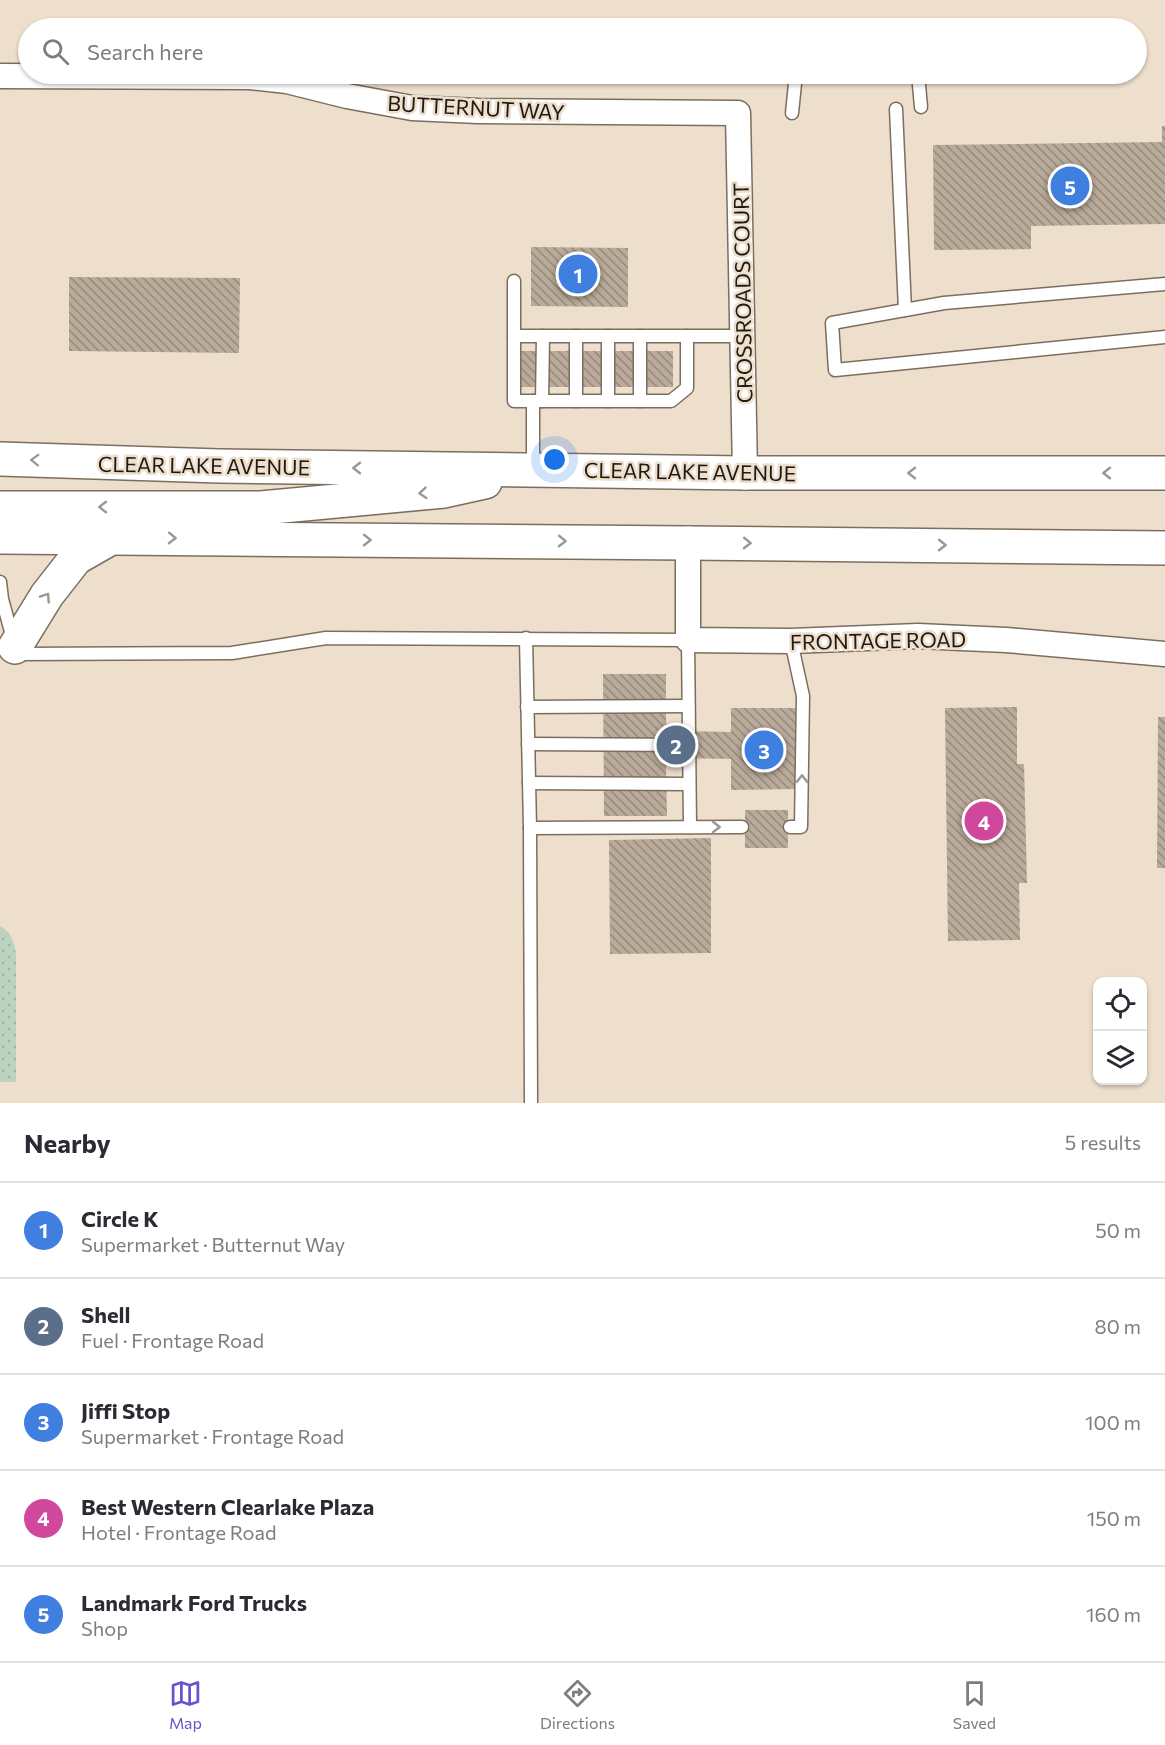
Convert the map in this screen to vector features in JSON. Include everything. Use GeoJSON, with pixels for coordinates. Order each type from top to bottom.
{"type":"FeatureCollection","features":[{"type":"Feature","properties":{"kind":"main road","name":"CLEAR LAKE AVENUE"},"geometry":{"type":"LineString","coordinates":[[0,459],[219,466],[745,472],[1165,473]]}},
{"type":"Feature","properties":{"kind":"main road"},"geometry":{"type":"LineString","coordinates":[[0,508],[261,508],[444,491],[482,483],[526,469]]}},
{"type":"Feature","properties":{"kind":"main road"},"geometry":{"type":"LineString","coordinates":[[0,537],[1165,548]]}},
{"type":"Feature","properties":{"kind":"main road"},"geometry":{"type":"LineString","coordinates":[[16,650],[47,595],[76,558],[114,537]]}},
{"type":"Feature","properties":{"kind":"main road"},"geometry":{"type":"LineString","coordinates":[[1093,547],[1165,570]]}},
{"type":"Feature","properties":{"kind":"street","name":"BUTTERNUT WAY"},"geometry":{"type":"LineString","coordinates":[[0,76],[18,76]]}},
{"type":"Feature","properties":{"kind":"street","name":"BUTTERNUT WAY"},"geometry":{"type":"LineString","coordinates":[[299,84],[412,108],[478,111],[738,113]]}},
{"type":"Feature","properties":{"kind":"street","name":"CROSSROADS COURT"},"geometry":{"type":"LineString","coordinates":[[738,113],[745,472]]}},
{"type":"Feature","properties":{"kind":"street"},"geometry":{"type":"LineString","coordinates":[[688,543],[688,640]]}},
{"type":"Feature","properties":{"kind":"street","name":"FRONTAGE ROAD"},"geometry":{"type":"LineString","coordinates":[[688,640],[791,641],[918,636],[1006,640],[1165,654]]}},
{"type":"Feature","properties":{"kind":"lane"},"geometry":{"type":"LineString","coordinates":[[792,113],[795,84]]}},
{"type":"Feature","properties":{"kind":"lane"},"geometry":{"type":"LineString","coordinates":[[919,84],[921,107]]}},
{"type":"Feature","properties":{"kind":"lane"},"geometry":{"type":"LineString","coordinates":[[896,109],[905,310]]}},
{"type":"Feature","properties":{"kind":"lane"},"geometry":{"type":"LineString","coordinates":[[514,281],[514,401],[672,401],[687,388],[687,336]]}},
{"type":"Feature","properties":{"kind":"lane"},"geometry":{"type":"LineString","coordinates":[[1165,284],[944,303],[832,323],[835,370],[1165,337]]}},
{"type":"Feature","properties":{"kind":"lane"},"geometry":{"type":"LineString","coordinates":[[514,336],[744,336]]}},
{"type":"Feature","properties":{"kind":"lane"},"geometry":{"type":"LineString","coordinates":[[526,469],[537,401],[543,336]]}},
{"type":"Feature","properties":{"kind":"lane"},"geometry":{"type":"LineString","coordinates":[[576,336],[576,401]]}},
{"type":"Feature","properties":{"kind":"lane"},"geometry":{"type":"LineString","coordinates":[[608,336],[608,401]]}},
{"type":"Feature","properties":{"kind":"lane"},"geometry":{"type":"LineString","coordinates":[[640,336],[640,401]]}},
{"type":"Feature","properties":{"kind":"lane"},"geometry":{"type":"LineString","coordinates":[[0,582],[2,599],[16,650],[232,653],[326,638],[688,640],[690,827]]}},
{"type":"Feature","properties":{"kind":"lane"},"geometry":{"type":"LineString","coordinates":[[526,638],[530,828],[531,1103]]}},
{"type":"Feature","properties":{"kind":"lane"},"geometry":{"type":"LineString","coordinates":[[790,828],[801,827],[803,696],[791,641]]}},
{"type":"Feature","properties":{"kind":"lane"},"geometry":{"type":"LineString","coordinates":[[527,707],[688,706]]}},
{"type":"Feature","properties":{"kind":"lane"},"geometry":{"type":"LineString","coordinates":[[528,744],[689,745]]}},
{"type":"Feature","properties":{"kind":"lane"},"geometry":{"type":"LineString","coordinates":[[529,783],[689,784]]}},
{"type":"Feature","properties":{"kind":"lane"},"geometry":{"type":"LineString","coordinates":[[530,828],[742,827]]}},
{"type":"Feature","properties":{"kind":"green space"},"geometry":{"type":"Polygon","coordinates":[[[0,926],[11,938],[16,954],[16,1082],[0,1082],[0,926]]]}},
{"type":"Feature","properties":{"kind":"building"},"geometry":{"type":"Polygon","coordinates":[[[1162,126],[1165,126],[1165,224],[1031,226],[1031,249],[934,250],[933,145],[1162,142],[1162,126]]]}},
{"type":"Feature","properties":{"kind":"building"},"geometry":{"type":"Polygon","coordinates":[[[531,247],[628,248],[628,307],[531,306],[531,247]]]}},
{"type":"Feature","properties":{"kind":"building"},"geometry":{"type":"Polygon","coordinates":[[[69,277],[240,278],[239,353],[69,351],[69,277]]]}},
{"type":"Feature","properties":{"kind":"building"},"geometry":{"type":"Polygon","coordinates":[[[514,351],[673,351],[673,387],[514,387],[514,351]]]}},
{"type":"Feature","properties":{"kind":"building"},"geometry":{"type":"Polygon","coordinates":[[[603,674],[666,674],[666,723],[678,731],[731,732],[731,708],[798,708],[798,789],[731,790],[731,759],[678,758],[666,766],[667,816],[604,816],[603,674]]]}},
{"type":"Feature","properties":{"kind":"building"},"geometry":{"type":"Polygon","coordinates":[[[1017,707],[1017,764],[1024,764],[1027,883],[1019,883],[1020,940],[948,941],[945,708],[1017,707]]]}},
{"type":"Feature","properties":{"kind":"building"},"geometry":{"type":"Polygon","coordinates":[[[1158,717],[1165,717],[1165,868],[1157,868],[1158,717]]]}},
{"type":"Feature","properties":{"kind":"building"},"geometry":{"type":"Polygon","coordinates":[[[745,810],[788,810],[788,848],[745,848],[745,810]]]}},
{"type":"Feature","properties":{"kind":"building"},"geometry":{"type":"Polygon","coordinates":[[[711,838],[711,953],[610,954],[609,840],[711,838]]]}},
{"type":"Feature","properties":{"kind":"place","name":"Landmark Ford Trucks"},"geometry":{"type":"Point","coordinates":[1070,186]}},
{"type":"Feature","properties":{"kind":"place","name":"Circle K"},"geometry":{"type":"Point","coordinates":[578,274]}},
{"type":"Feature","properties":{"kind":"place","name":"Shell"},"geometry":{"type":"Point","coordinates":[676,745]}},
{"type":"Feature","properties":{"kind":"place","name":"Jiffi Stop"},"geometry":{"type":"Point","coordinates":[764,750]}},
{"type":"Feature","properties":{"kind":"place","name":"Best Western Clearlake Plaza"},"geometry":{"type":"Point","coordinates":[984,821]}}]}
